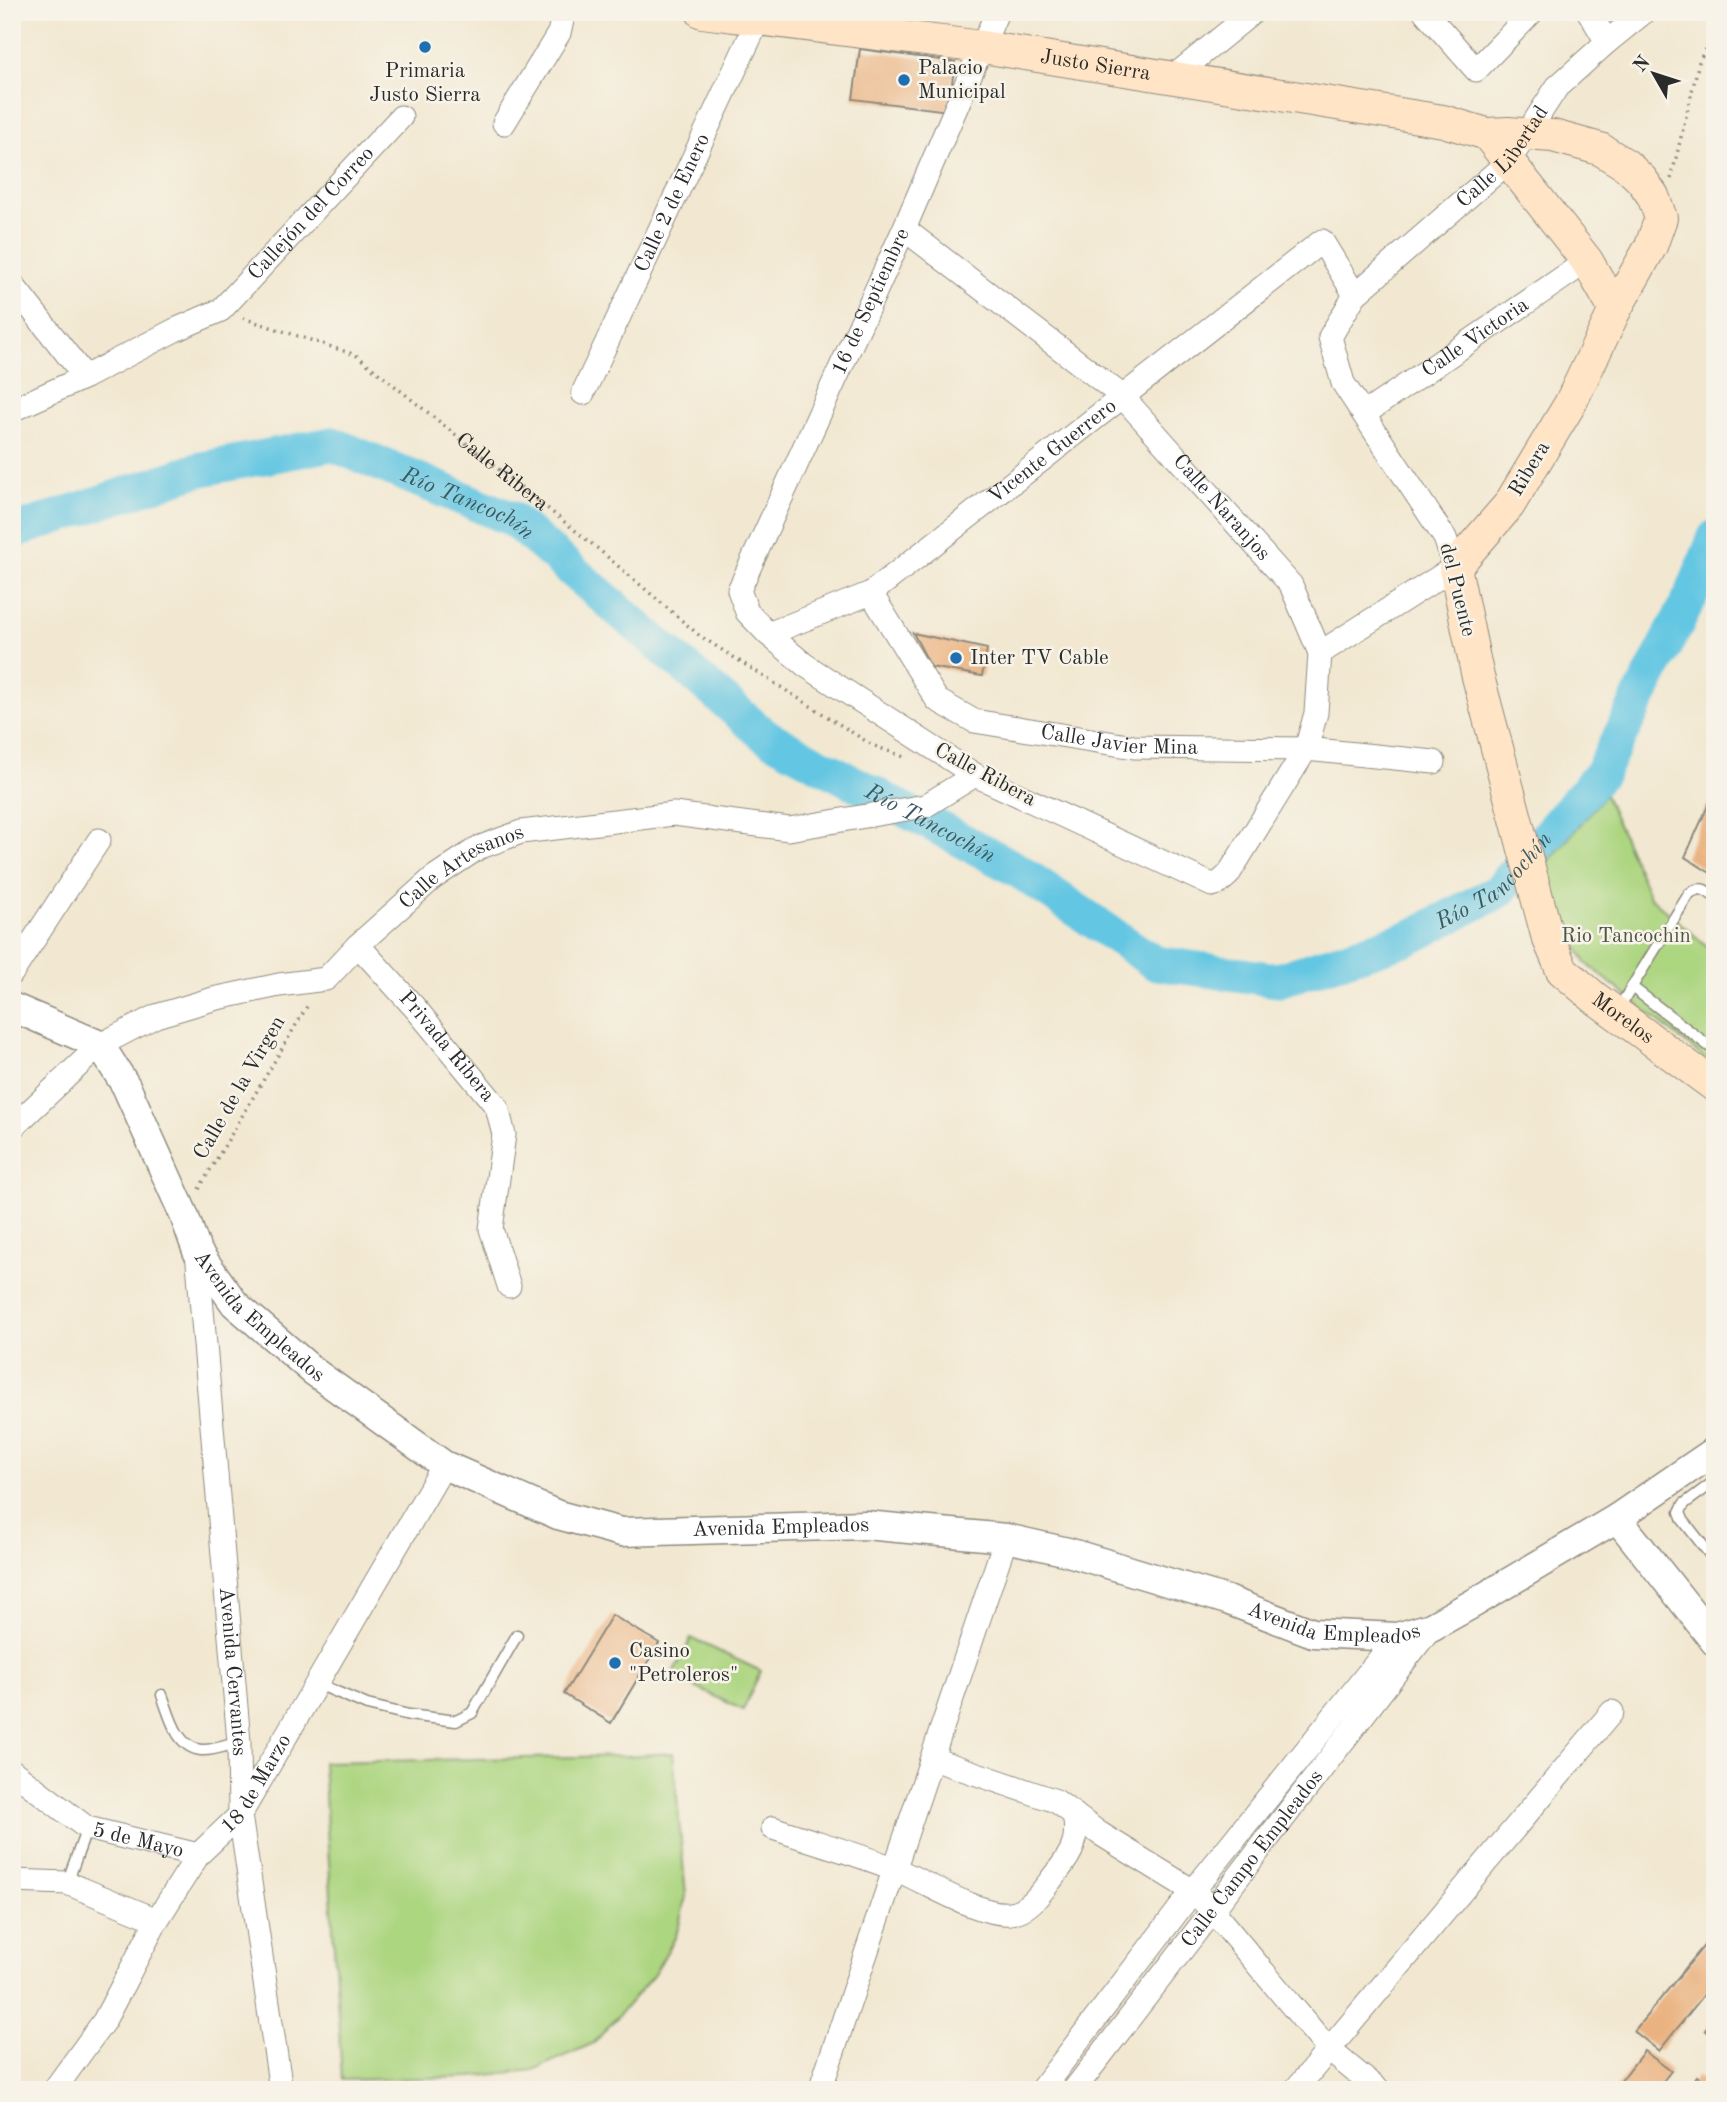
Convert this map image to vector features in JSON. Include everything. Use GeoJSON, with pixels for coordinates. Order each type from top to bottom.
{"type":"FeatureCollection","features":[{"type":"Feature","properties":{"kind":"main road","name":"Justo Sierra"},"geometry":{"type":"LineString","coordinates":[[702,12],[760,16],[982,47],[1443,121],[1487,134],[1529,133],[1553,136],[1600,149],[1626,164],[1653,196],[1661,218]]}},
{"type":"Feature","properties":{"kind":"main road"},"geometry":{"type":"LineString","coordinates":[[1487,134],[1587,261],[1615,310]]}},
{"type":"Feature","properties":{"kind":"main road","name":"Ribera"},"geometry":{"type":"LineString","coordinates":[[1455,566],[1509,505],[1570,404],[1615,310],[1651,246],[1661,218]]}},
{"type":"Feature","properties":{"kind":"main road","name":"del Puente"},"geometry":{"type":"LineString","coordinates":[[1455,566],[1477,673],[1547,934]]}},
{"type":"Feature","properties":{"kind":"main road","name":"Morelos"},"geometry":{"type":"LineString","coordinates":[[1547,934],[1562,970],[1625,1001],[1709,1063]]}},
{"type":"Feature","properties":{"kind":"street"},"geometry":{"type":"LineString","coordinates":[[504,124],[559,33],[564,12]]}},
{"type":"Feature","properties":{"kind":"street","name":"16 de Septiembre"},"geometry":{"type":"LineString","coordinates":[[739,590],[904,229],[997,12]]}},
{"type":"Feature","properties":{"kind":"street"},"geometry":{"type":"LineString","coordinates":[[1172,78],[1253,12]]}},
{"type":"Feature","properties":{"kind":"street"},"geometry":{"type":"LineString","coordinates":[[1425,12],[1476,69],[1532,12]]}},
{"type":"Feature","properties":{"kind":"street"},"geometry":{"type":"LineString","coordinates":[[1589,12],[1607,42]]}},
{"type":"Feature","properties":{"kind":"street","name":"Calle Libertad"},"geometry":{"type":"LineString","coordinates":[[1355,295],[1508,161],[1557,87],[1644,12]]}},
{"type":"Feature","properties":{"kind":"street","name":"Calle 2 de Enero"},"geometry":{"type":"LineString","coordinates":[[583,393],[760,16]]}},
{"type":"Feature","properties":{"kind":"street","name":"Callejón del Correo"},"geometry":{"type":"LineString","coordinates":[[221,310],[401,117]]}},
{"type":"Feature","properties":{"kind":"street","name":"Calle Naranjos"},"geometry":{"type":"LineString","coordinates":[[904,229],[1122,396],[1291,585],[1320,653],[1316,713],[1306,749],[1228,875]]}},
{"type":"Feature","properties":{"kind":"street","name":"Vicente Guerrero"},"geometry":{"type":"LineString","coordinates":[[768,635],[871,593],[1322,242],[1355,295]]}},
{"type":"Feature","properties":{"kind":"street","name":"Calle Victoria"},"geometry":{"type":"LineString","coordinates":[[1364,414],[1587,261]]}},
{"type":"Feature","properties":{"kind":"street"},"geometry":{"type":"LineString","coordinates":[[12,284],[85,377]]}},
{"type":"Feature","properties":{"kind":"street","name":"del Puente"},"geometry":{"type":"LineString","coordinates":[[1355,295],[1330,337],[1343,383],[1445,538],[1455,566]]}},
{"type":"Feature","properties":{"kind":"street"},"geometry":{"type":"LineString","coordinates":[[12,410],[221,310]]}},
{"type":"Feature","properties":{"kind":"street","name":"Ribera"},"geometry":{"type":"LineString","coordinates":[[1320,653],[1455,566]]}},
{"type":"Feature","properties":{"kind":"street","name":"Calle Ribera"},"geometry":{"type":"LineString","coordinates":[[739,590],[747,612],[768,635],[805,665],[975,775],[1212,885],[1228,875]]}},
{"type":"Feature","properties":{"kind":"street","name":"Calle Javier Mina"},"geometry":{"type":"LineString","coordinates":[[871,593],[937,700],[974,721],[1133,747],[1306,749],[1433,761]]}},
{"type":"Feature","properties":{"kind":"street","name":"Calle Artesanos"},"geometry":{"type":"LineString","coordinates":[[326,979],[358,945],[433,878],[478,848],[521,832],[674,814],[789,829],[925,806],[975,775]]}},
{"type":"Feature","properties":{"kind":"street"},"geometry":{"type":"LineString","coordinates":[[12,973],[99,840]]}},
{"type":"Feature","properties":{"kind":"street","name":"Privada Ribera"},"geometry":{"type":"LineString","coordinates":[[358,945],[416,1009],[497,1107],[505,1135],[491,1229],[509,1286]]}},
{"type":"Feature","properties":{"kind":"street"},"geometry":{"type":"LineString","coordinates":[[12,1128],[100,1045],[156,1016],[213,999],[279,985],[326,979]]}},
{"type":"Feature","properties":{"kind":"street"},"geometry":{"type":"LineString","coordinates":[[12,1007],[100,1045]]}},
{"type":"Feature","properties":{"kind":"street","name":"Avenida Empleados"},"geometry":{"type":"LineString","coordinates":[[100,1045],[126,1086],[184,1215],[197,1251],[235,1304],[313,1371],[444,1465],[558,1515],[621,1532],[865,1525],[1006,1538],[1068,1552],[1227,1600],[1313,1633],[1397,1637],[1431,1627],[1617,1518],[1715,1451]]}},
{"type":"Feature","properties":{"kind":"street","name":"Avenida Cervantes"},"geometry":{"type":"LineString","coordinates":[[197,1251],[239,1742],[240,1815],[281,2090]]}},
{"type":"Feature","properties":{"kind":"street","name":"18 de Marzo"},"geometry":{"type":"LineString","coordinates":[[54,2090],[104,2021],[157,1920],[198,1855],[240,1815],[444,1465]]}},
{"type":"Feature","properties":{"kind":"street"},"geometry":{"type":"LineString","coordinates":[[1617,1518],[1715,1642]]}},
{"type":"Feature","properties":{"kind":"street"},"geometry":{"type":"LineString","coordinates":[[820,2090],[1006,1538]]}},
{"type":"Feature","properties":{"kind":"street","name":"Calle Campo Empleados"},"geometry":{"type":"LineString","coordinates":[[1074,2090],[1431,1627]]}},
{"type":"Feature","properties":{"kind":"street","name":"Calle Campo Empleados"},"geometry":{"type":"LineString","coordinates":[[1041,2090],[1193,1891],[1397,1637]]}},
{"type":"Feature","properties":{"kind":"street"},"geometry":{"type":"LineString","coordinates":[[1295,2090],[1612,1712]]}},
{"type":"Feature","properties":{"kind":"street"},"geometry":{"type":"LineString","coordinates":[[933,1759],[1056,1801],[1099,1833],[1193,1891],[1328,2049],[1378,2090]]}},
{"type":"Feature","properties":{"kind":"street","name":"5 de Mayo"},"geometry":{"type":"LineString","coordinates":[[12,1771],[87,1828],[198,1855]]}},
{"type":"Feature","properties":{"kind":"street"},"geometry":{"type":"LineString","coordinates":[[773,1828],[895,1869],[984,1910],[1007,1914],[1020,1911],[1035,1900],[1069,1857],[1078,1833],[1074,1814]]}},
{"type":"Feature","properties":{"kind":"street"},"geometry":{"type":"LineString","coordinates":[[12,1881],[67,1883],[157,1920]]}},
{"type":"Feature","properties":{"kind":"lane"},"geometry":{"type":"LineString","coordinates":[[1625,1001],[1689,894],[1697,889],[1704,889],[1715,897]]}},
{"type":"Feature","properties":{"kind":"lane"},"geometry":{"type":"LineString","coordinates":[[1715,1481],[1684,1504],[1680,1512],[1682,1520],[1715,1561]]}},
{"type":"Feature","properties":{"kind":"lane"},"geometry":{"type":"LineString","coordinates":[[318,1684],[367,1705],[409,1715],[456,1721],[472,1713],[517,1635]]}},
{"type":"Feature","properties":{"kind":"lane"},"geometry":{"type":"LineString","coordinates":[[162,1695],[179,1737],[190,1747],[203,1751],[239,1742]]}},
{"type":"Feature","properties":{"kind":"lane"},"geometry":{"type":"LineString","coordinates":[[67,1883],[87,1828]]}},
{"type":"Feature","properties":{"kind":"path"},"geometry":{"type":"LineString","coordinates":[[1671,181],[1699,62],[1715,28]]}},
{"type":"Feature","properties":{"kind":"path","name":"Calle Ribera"},"geometry":{"type":"LineString","coordinates":[[221,310],[356,355],[597,548],[700,636],[872,745],[907,758]]}},
{"type":"Feature","properties":{"kind":"path","name":"Calle de la Virgen"},"geometry":{"type":"LineString","coordinates":[[184,1215],[304,1010],[326,979]]}},
{"type":"Feature","properties":{"kind":"green space","name":"Rio Tancochin"},"geometry":{"type":"Polygon","coordinates":[[[1605,795],[1650,897],[1715,953],[1715,1067],[1586,963],[1539,873],[1605,795]]]}},
{"type":"Feature","properties":{"kind":"green space"},"geometry":{"type":"Polygon","coordinates":[[[691,1638],[761,1671],[743,1710],[672,1676],[691,1638]]]}},
{"type":"Feature","properties":{"kind":"green space"},"geometry":{"type":"Polygon","coordinates":[[[673,1753],[686,1896],[676,1936],[653,1976],[594,2043],[533,2070],[471,2077],[342,2080],[323,1762],[673,1753]]]}},
{"type":"Feature","properties":{"kind":"building","name":"Palacio Municipal"},"geometry":{"type":"Polygon","coordinates":[[[860,49],[955,62],[948,111],[853,99],[860,49]]]}},
{"type":"Feature","properties":{"kind":"building","name":"Inter TV Cable"},"geometry":{"type":"Polygon","coordinates":[[[913,633],[987,649],[982,676],[931,667],[913,633]]]}},
{"type":"Feature","properties":{"kind":"building"},"geometry":{"type":"Polygon","coordinates":[[[1715,790],[1715,876],[1685,857],[1715,790]]]}},
{"type":"Feature","properties":{"kind":"building","name":"Casino \"Petroleros\""},"geometry":{"type":"Polygon","coordinates":[[[612,1615],[659,1643],[611,1723],[564,1694],[612,1615]]]}},
{"type":"Feature","properties":{"kind":"building"},"geometry":{"type":"Polygon","coordinates":[[[1715,1932],[1715,1981],[1659,2051],[1634,2031],[1715,1932]]]}},
{"type":"Feature","properties":{"kind":"building"},"geometry":{"type":"Polygon","coordinates":[[[1715,2018],[1715,2038],[1705,2030],[1715,2018]]]}},
{"type":"Feature","properties":{"kind":"building"},"geometry":{"type":"Polygon","coordinates":[[[1644,2051],[1671,2071],[1656,2090],[1614,2090],[1644,2051]]]}},
{"type":"Feature","properties":{"kind":"building"},"geometry":{"type":"Polygon","coordinates":[[[1697,2076],[1715,2089],[1715,2090],[1687,2090],[1697,2076]]]}},
{"type":"Feature","properties":{"kind":"waterway","name":"Río Tancochín"},"geometry":{"type":"LineString","coordinates":[[12,532],[197,470],[332,444],[512,519],[764,735],[1016,869],[1155,963],[1278,980],[1411,937],[1499,891],[1601,773],[1693,592],[1715,537]]}},
{"type":"Feature","properties":{"kind":"place","name":"Primaria Justo Sierra"},"geometry":{"type":"Point","coordinates":[425,47]}},
{"type":"Feature","properties":{"kind":"place","name":"Palacio Municipal"},"geometry":{"type":"Point","coordinates":[904,80]}},
{"type":"Feature","properties":{"kind":"place","name":"Inter TV Cable"},"geometry":{"type":"Point","coordinates":[956,658]}},
{"type":"Feature","properties":{"kind":"place","name":"Casino \"Petroleros\""},"geometry":{"type":"Point","coordinates":[615,1663]}}]}
